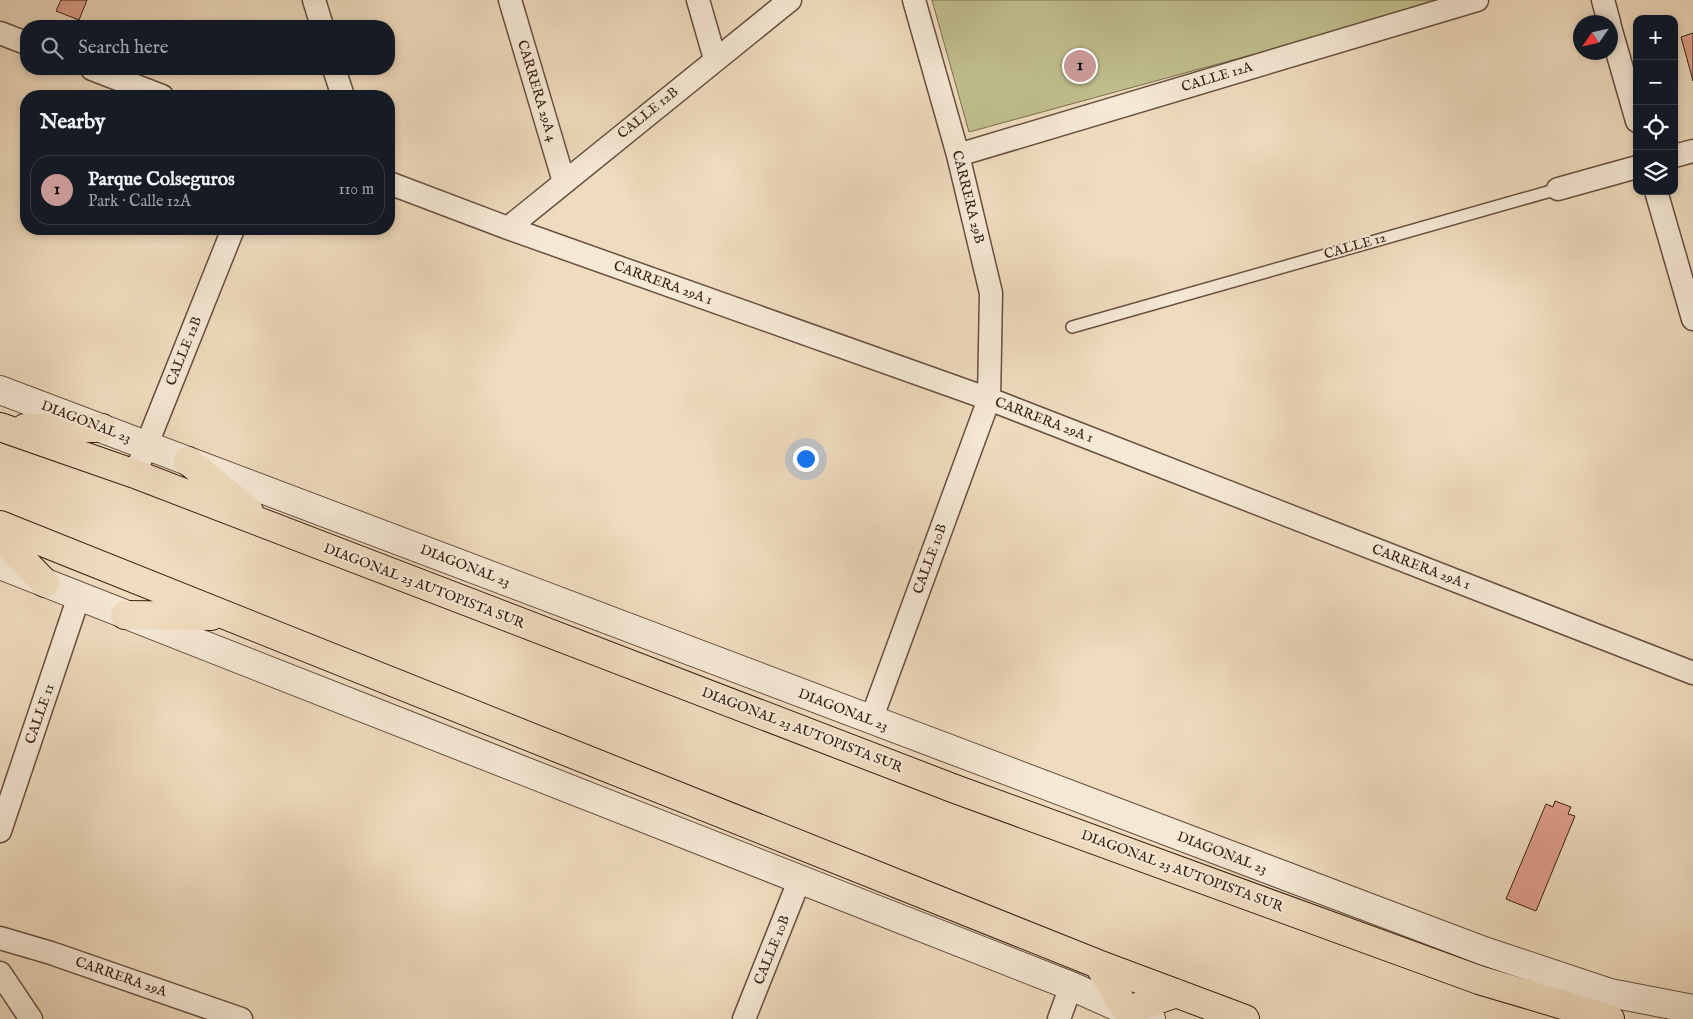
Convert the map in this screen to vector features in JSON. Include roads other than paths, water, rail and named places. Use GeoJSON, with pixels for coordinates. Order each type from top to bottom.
{"type":"FeatureCollection","features":[{"type":"Feature","properties":{"kind":"main road"},"geometry":{"type":"LineString","coordinates":[[3,428],[102,428]]}},
{"type":"Feature","properties":{"kind":"main road","name":"DIAGONAL 23 AUTOPISTA SUR"},"geometry":{"type":"LineString","coordinates":[[3,428],[134,474],[964,792],[1479,980],[1610,1019]]}},
{"type":"Feature","properties":{"kind":"main road"},"geometry":{"type":"LineString","coordinates":[[188,461],[268,526]]}},
{"type":"Feature","properties":{"kind":"main road"},"geometry":{"type":"LineString","coordinates":[[0,525],[1098,964],[1245,1019]]}},
{"type":"Feature","properties":{"kind":"main road"},"geometry":{"type":"LineString","coordinates":[[0,537],[45,583]]}},
{"type":"Feature","properties":{"kind":"main road"},"geometry":{"type":"LineString","coordinates":[[125,614],[227,616]]}},
{"type":"Feature","properties":{"kind":"main road"},"geometry":{"type":"LineString","coordinates":[[1098,964],[1139,1015],[1176,993]]}},
{"type":"Feature","properties":{"kind":"street"},"geometry":{"type":"LineString","coordinates":[[314,0],[320,20]]}},
{"type":"Feature","properties":{"kind":"street","name":"CARRERA 29A 4"},"geometry":{"type":"LineString","coordinates":[[510,0],[564,182]]}},
{"type":"Feature","properties":{"kind":"street"},"geometry":{"type":"LineString","coordinates":[[698,0],[715,59]]}},
{"type":"Feature","properties":{"kind":"street","name":"CALLE 12B"},"geometry":{"type":"LineString","coordinates":[[508,228],[790,0]]}},
{"type":"Feature","properties":{"kind":"street","name":"CARRERA 29B"},"geometry":{"type":"LineString","coordinates":[[914,0],[958,155],[991,293],[990,399]]}},
{"type":"Feature","properties":{"kind":"street","name":"CALLE 12A"},"geometry":{"type":"LineString","coordinates":[[958,155],[1477,0]]}},
{"type":"Feature","properties":{"kind":"street"},"geometry":{"type":"LineString","coordinates":[[1603,0],[1607,15]]}},
{"type":"Feature","properties":{"kind":"street"},"geometry":{"type":"LineString","coordinates":[[0,33],[20,41]]}},
{"type":"Feature","properties":{"kind":"street"},"geometry":{"type":"LineString","coordinates":[[1618,55],[1633,107]]}},
{"type":"Feature","properties":{"kind":"street"},"geometry":{"type":"LineString","coordinates":[[108,75],[146,90]]}},
{"type":"Feature","properties":{"kind":"street"},"geometry":{"type":"LineString","coordinates":[[336,75],[341,90]]}},
{"type":"Feature","properties":{"kind":"street"},"geometry":{"type":"LineString","coordinates":[[1678,155],[1693,151]]}},
{"type":"Feature","properties":{"kind":"street","name":"CALLE 12"},"geometry":{"type":"LineString","coordinates":[[1558,189],[1633,168]]}},
{"type":"Feature","properties":{"kind":"street","name":"CARRERA 29A 1"},"geometry":{"type":"LineString","coordinates":[[395,185],[508,228],[990,399],[1693,673]]}},
{"type":"Feature","properties":{"kind":"street"},"geometry":{"type":"LineString","coordinates":[[1657,195],[1693,319]]}},
{"type":"Feature","properties":{"kind":"street","name":"CALLE 12B"},"geometry":{"type":"LineString","coordinates":[[134,474],[232,235]]}},
{"type":"Feature","properties":{"kind":"street","name":"DIAGONAL 23"},"geometry":{"type":"LineString","coordinates":[[0,390],[1484,951],[1610,993],[1693,1009]]}},
{"type":"Feature","properties":{"kind":"street","name":"CALLE 10B"},"geometry":{"type":"LineString","coordinates":[[871,720],[990,399]]}},
{"type":"Feature","properties":{"kind":"street"},"geometry":{"type":"LineString","coordinates":[[0,565],[1071,986],[1139,1015]]}},
{"type":"Feature","properties":{"kind":"street","name":"CALLE 11"},"geometry":{"type":"LineString","coordinates":[[0,831],[79,596]]}},
{"type":"Feature","properties":{"kind":"street","name":"CALLE 10B"},"geometry":{"type":"LineString","coordinates":[[744,1019],[800,881]]}},
{"type":"Feature","properties":{"kind":"street","name":"CARRERA 29A"},"geometry":{"type":"LineString","coordinates":[[0,938],[51,953],[241,1019]]}},
{"type":"Feature","properties":{"kind":"street"},"geometry":{"type":"LineString","coordinates":[[0,973],[31,1019]]}},
{"type":"Feature","properties":{"kind":"street"},"geometry":{"type":"LineString","coordinates":[[1059,1019],[1071,986]]}},
{"type":"Feature","properties":{"kind":"lane","name":"CALLE 12"},"geometry":{"type":"LineString","coordinates":[[1072,326],[1558,189]]}},
{"type":"Feature","properties":{"kind":"place","name":"Parque Colseguros"},"geometry":{"type":"Point","coordinates":[1080,66]}}]}
